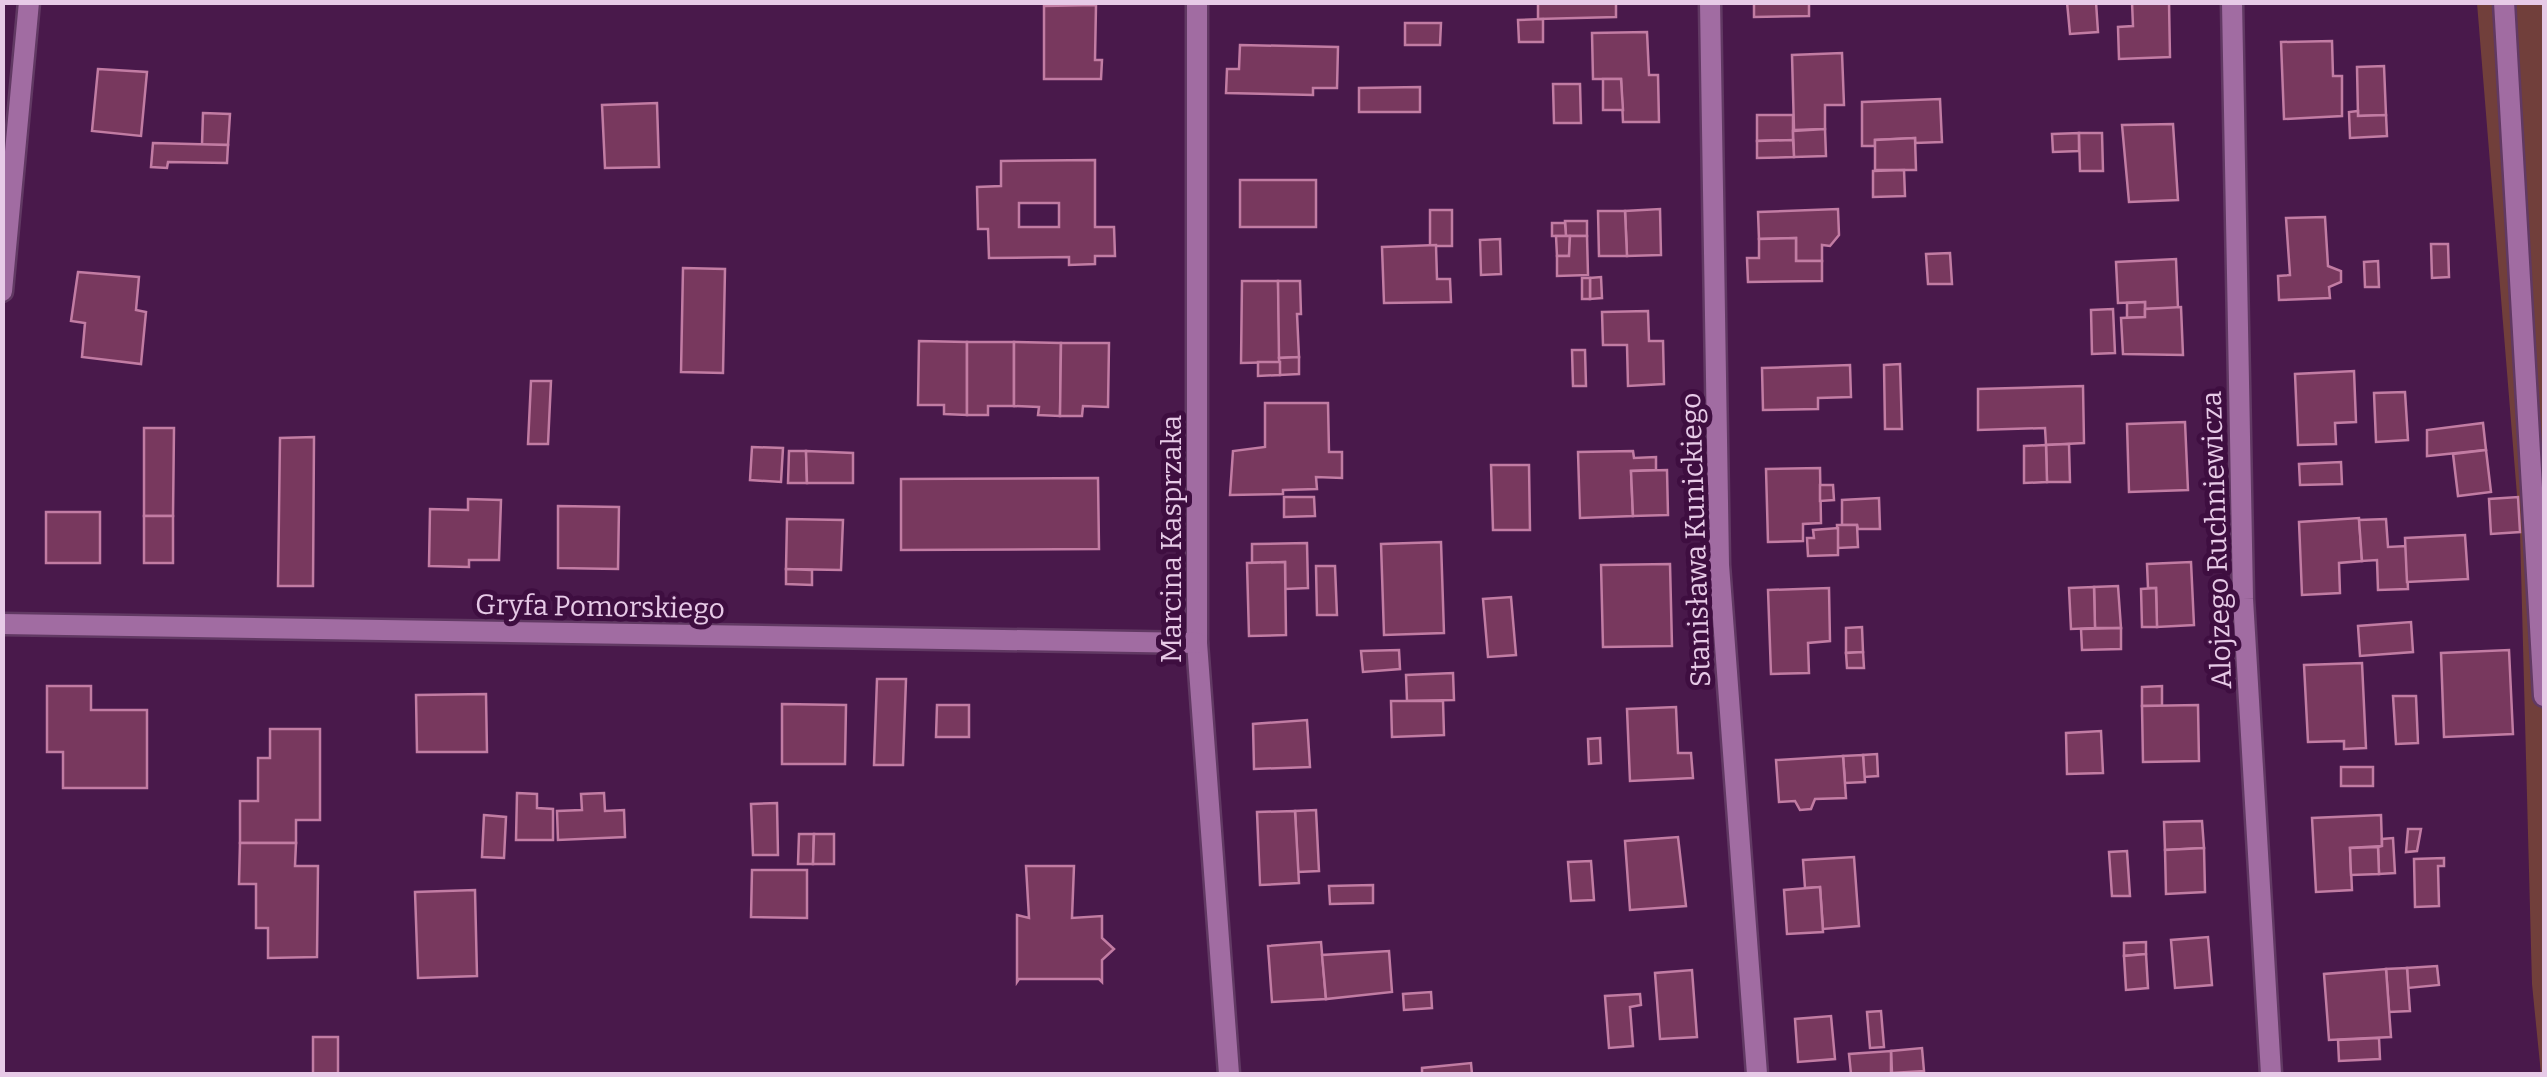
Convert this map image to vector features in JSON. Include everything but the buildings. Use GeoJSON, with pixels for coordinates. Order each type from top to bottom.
{"type":"FeatureCollection","features":[{"type":"Feature","properties":{"kind":"street"},"geometry":{"type":"LineString","coordinates":[[2,291],[29,2]]}},
{"type":"Feature","properties":{"kind":"street","name":"Marcina Kasprzaka"},"geometry":{"type":"LineString","coordinates":[[1197,2],[1197,643],[1229,1074]]}},
{"type":"Feature","properties":{"kind":"street","name":"Stanisława Kunickiego"},"geometry":{"type":"LineString","coordinates":[[1710,2],[1720,566],[1757,1074]]}},
{"type":"Feature","properties":{"kind":"street","name":"Alojzego Ruchniewicza"},"geometry":{"type":"LineString","coordinates":[[2232,2],[2243,599],[2271,1074]]}},
{"type":"Feature","properties":{"kind":"street"},"geometry":{"type":"LineString","coordinates":[[2504,2],[2544,696]]}},
{"type":"Feature","properties":{"kind":"street","name":"Gryfa Pomorskiego"},"geometry":{"type":"LineString","coordinates":[[2,624],[1197,643]]}},
{"type":"Feature","properties":{"kind":"shaded area"},"geometry":{"type":"Polygon","coordinates":[[[2477,3],[2544,3],[2544,1074],[2532,984],[2520,532],[2477,3]]]}}]}
